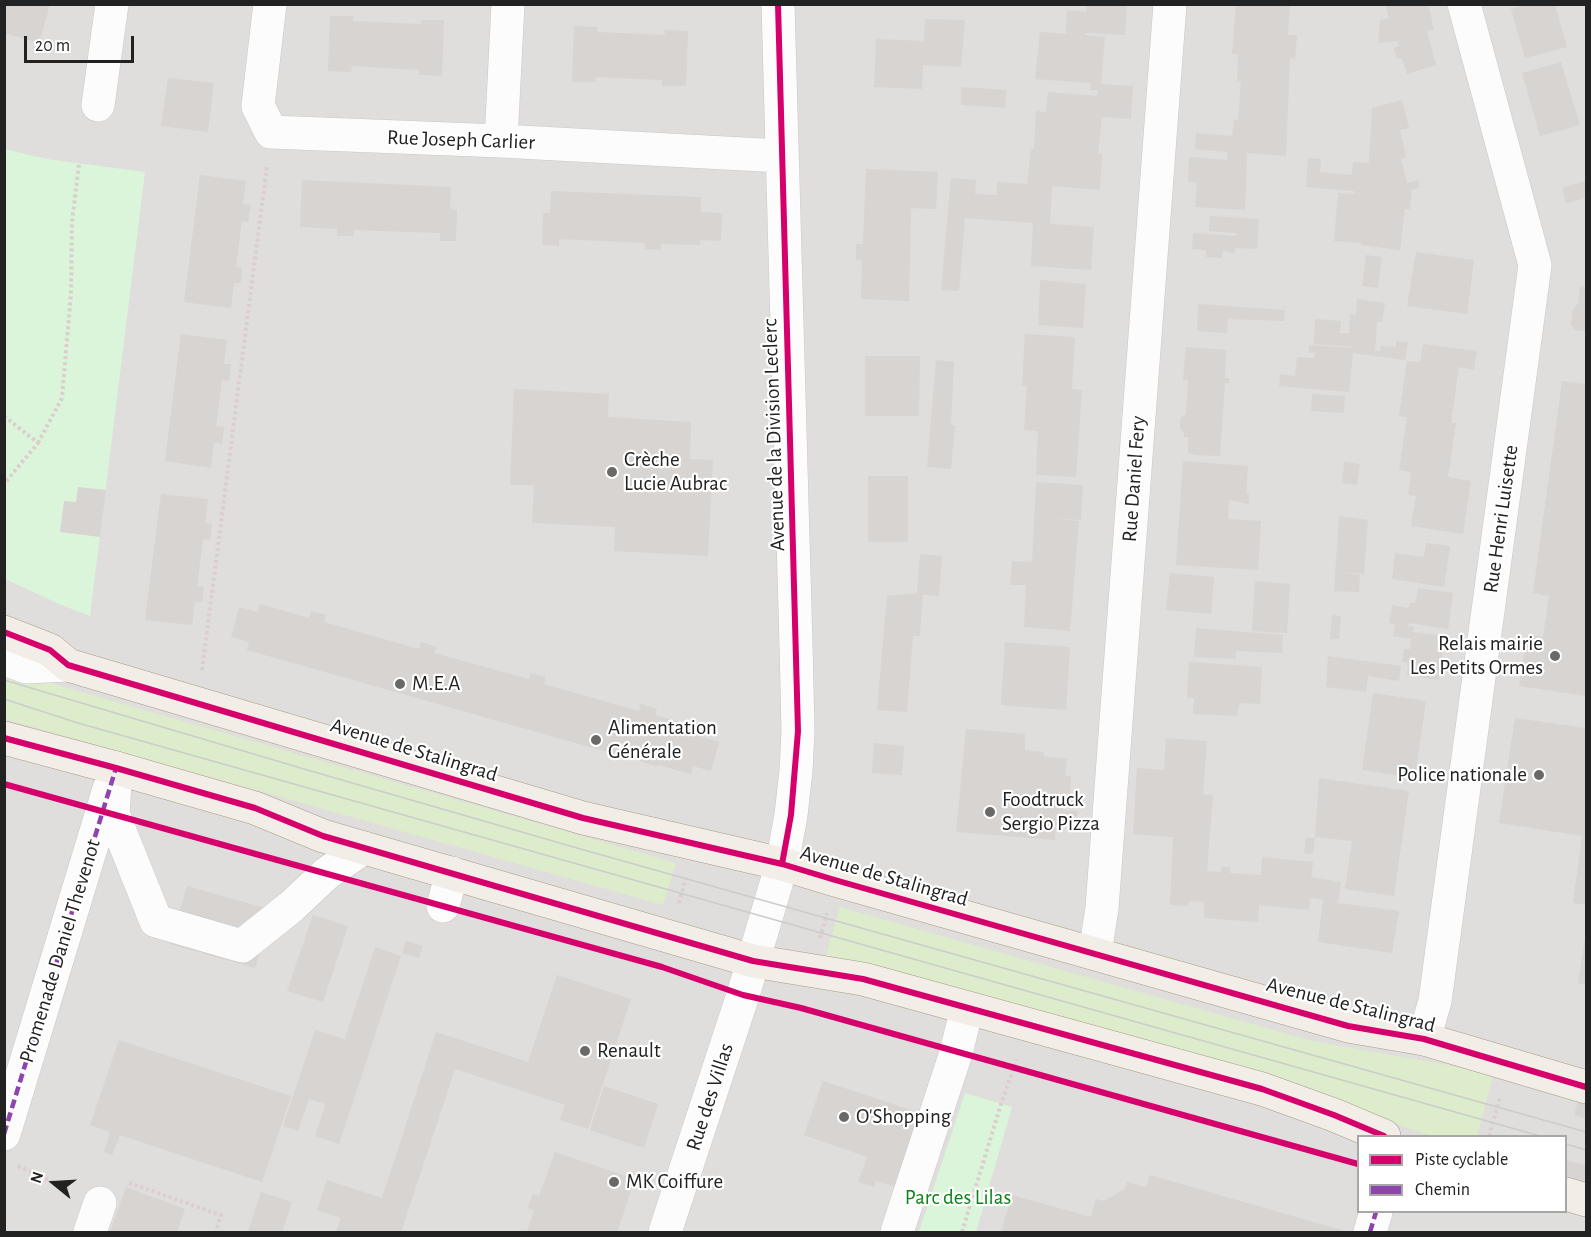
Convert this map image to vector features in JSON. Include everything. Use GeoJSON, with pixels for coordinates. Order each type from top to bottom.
{"type":"FeatureCollection","features":[{"type":"Feature","properties":{"kind":"main road"},"geometry":{"type":"LineString","coordinates":[[4,632],[51,650],[68,665]]}},
{"type":"Feature","properties":{"kind":"main road","name":"Avenue de Stalingrad"},"geometry":{"type":"LineString","coordinates":[[68,665],[583,818],[782,864],[1348,1026],[1424,1039],[1587,1087]]}},
{"type":"Feature","properties":{"kind":"main road"},"geometry":{"type":"LineString","coordinates":[[4,738],[255,808],[323,836],[753,961],[863,979],[1262,1089],[1334,1114],[1380,1135]]}},
{"type":"Feature","properties":{"kind":"main road"},"geometry":{"type":"LineString","coordinates":[[1567,1194],[1587,1200]]}},
{"type":"Feature","properties":{"kind":"street"},"geometry":{"type":"LineString","coordinates":[[98,105],[112,4]]}},
{"type":"Feature","properties":{"kind":"street"},"geometry":{"type":"LineString","coordinates":[[270,4],[258,106],[271,132]]}},
{"type":"Feature","properties":{"kind":"street"},"geometry":{"type":"LineString","coordinates":[[501,141],[508,4]]}},
{"type":"Feature","properties":{"kind":"street","name":"Avenue de la Division Leclerc"},"geometry":{"type":"LineString","coordinates":[[753,961],[782,864],[791,815],[798,731],[778,4]]}},
{"type":"Feature","properties":{"kind":"street","name":"Rue Daniel Fery"},"geometry":{"type":"LineString","coordinates":[[1095,953],[1102,908],[1170,4]]}},
{"type":"Feature","properties":{"kind":"street","name":"Rue Henri Luisette"},"geometry":{"type":"LineString","coordinates":[[1424,1039],[1435,1001],[1535,265],[1464,4]]}},
{"type":"Feature","properties":{"kind":"street","name":"Rue Joseph Carlier"},"geometry":{"type":"LineString","coordinates":[[271,132],[501,141],[781,156]]}},
{"type":"Feature","properties":{"kind":"street","name":"Avenue de Stalingrad"},"geometry":{"type":"LineString","coordinates":[[4,659],[26,667],[68,665]]}},
{"type":"Feature","properties":{"kind":"street"},"geometry":{"type":"LineString","coordinates":[[116,768],[113,814],[156,921],[242,946],[292,906],[326,874],[363,848]]}},
{"type":"Feature","properties":{"kind":"street","name":"Promenade Daniel Thevenot"},"geometry":{"type":"LineString","coordinates":[[4,1134],[116,768]]}},
{"type":"Feature","properties":{"kind":"street"},"geometry":{"type":"LineString","coordinates":[[443,906],[452,873]]}},
{"type":"Feature","properties":{"kind":"street","name":"Rue des Villas"},"geometry":{"type":"LineString","coordinates":[[665,1233],[753,961]]}},
{"type":"Feature","properties":{"kind":"street"},"geometry":{"type":"LineString","coordinates":[[897,1233],[956,1053],[967,1008]]}},
{"type":"Feature","properties":{"kind":"street"},"geometry":{"type":"LineString","coordinates":[[1370,1233],[1376,1213]]}},
{"type":"Feature","properties":{"kind":"path"},"geometry":{"type":"LineString","coordinates":[[198,704],[271,132]]}},
{"type":"Feature","properties":{"kind":"path"},"geometry":{"type":"LineString","coordinates":[[4,484],[38,443],[62,398],[71,293],[72,222],[79,164]]}},
{"type":"Feature","properties":{"kind":"path"},"geometry":{"type":"LineString","coordinates":[[4,416],[38,443]]}},
{"type":"Feature","properties":{"kind":"path"},"geometry":{"type":"LineString","coordinates":[[669,936],[696,845]]}},
{"type":"Feature","properties":{"kind":"path"},"geometry":{"type":"LineString","coordinates":[[962,1233],[1001,1104],[1015,1067],[1025,1025]]}},
{"type":"Feature","properties":{"kind":"path"},"geometry":{"type":"LineString","coordinates":[[956,1053],[1026,1071]]}},
{"type":"Feature","properties":{"kind":"shaded area"},"geometry":{"type":"Polygon","coordinates":[[[5,5],[1586,5],[1586,1232],[5,1232],[5,5]]]}},
{"type":"Feature","properties":{"kind":"green space"},"geometry":{"type":"Polygon","coordinates":[[[4,149],[47,159],[145,172],[90,616],[5,579],[4,149]]]}},
{"type":"Feature","properties":{"kind":"green space"},"geometry":{"type":"Polygon","coordinates":[[[4,666],[64,687],[676,863],[663,905],[5,719],[4,666]]]}},
{"type":"Feature","properties":{"kind":"green space"},"geometry":{"type":"Polygon","coordinates":[[[840,907],[1312,1041],[1448,1065],[1493,1076],[1477,1135],[1429,1135],[1297,1083],[884,967],[826,956],[840,907]]]}},
{"type":"Feature","properties":{"kind":"green space","name":"Parc des Lilas"},"geometry":{"type":"Polygon","coordinates":[[[965,1093],[1012,1107],[976,1232],[919,1232],[965,1093]]]}},
{"type":"Feature","properties":{"kind":"building"},"geometry":{"type":"Polygon","coordinates":[[[4,4],[50,4],[39,43],[4,33],[4,4]]]}},
{"type":"Feature","properties":{"kind":"building"},"geometry":{"type":"Polygon","coordinates":[[[1087,4],[1127,4],[1125,35],[1085,33],[1085,35],[1105,37],[1101,84],[1133,86],[1131,119],[1102,117],[1098,154],[1102,154],[1100,190],[1052,186],[1050,224],[1094,227],[1091,270],[1031,266],[1033,223],[965,218],[959,291],[941,290],[951,178],[976,180],[975,194],[997,195],[997,182],[1027,184],[1031,149],[1034,149],[1036,111],[1046,112],[1048,92],[1097,96],[1098,90],[1090,90],[1091,83],[1035,79],[1040,32],[1066,34],[1067,10],[1086,12],[1087,4]]]}},
{"type":"Feature","properties":{"kind":"building"},"geometry":{"type":"Polygon","coordinates":[[[1236,4],[1290,4],[1288,35],[1297,35],[1295,59],[1290,58],[1286,156],[1247,153],[1245,210],[1195,207],[1197,183],[1188,182],[1189,157],[1227,160],[1227,152],[1195,149],[1196,133],[1232,136],[1234,119],[1238,120],[1241,81],[1237,82],[1238,54],[1232,54],[1236,4]]]}},
{"type":"Feature","properties":{"kind":"building"},"geometry":{"type":"Polygon","coordinates":[[[1385,4],[1428,4],[1434,30],[1427,31],[1436,65],[1407,74],[1402,58],[1397,59],[1394,48],[1399,46],[1397,41],[1378,43],[1380,20],[1389,18],[1385,4]]]}},
{"type":"Feature","properties":{"kind":"building"},"geometry":{"type":"Polygon","coordinates":[[[1526,4],[1555,4],[1567,47],[1525,58],[1511,9],[1526,4]]]}},
{"type":"Feature","properties":{"kind":"building"},"geometry":{"type":"Polygon","coordinates":[[[330,16],[354,16],[353,21],[421,24],[421,20],[444,20],[442,76],[419,75],[419,70],[352,66],[351,72],[328,71],[330,16]]]}},
{"type":"Feature","properties":{"kind":"building"},"geometry":{"type":"Polygon","coordinates":[[[925,19],[965,20],[961,67],[923,65],[922,89],[874,87],[876,39],[924,41],[925,19]]]}},
{"type":"Feature","properties":{"kind":"building"},"geometry":{"type":"Polygon","coordinates":[[[574,26],[598,27],[597,32],[665,35],[664,30],[688,31],[686,86],[662,86],[662,80],[596,77],[595,82],[572,82],[574,26]]]}},
{"type":"Feature","properties":{"kind":"building"},"geometry":{"type":"Polygon","coordinates":[[[1561,62],[1580,125],[1540,136],[1522,73],[1561,62]]]}},
{"type":"Feature","properties":{"kind":"building"},"geometry":{"type":"Polygon","coordinates":[[[168,78],[214,83],[208,132],[161,126],[168,78]]]}},
{"type":"Feature","properties":{"kind":"building"},"geometry":{"type":"Polygon","coordinates":[[[961,87],[1006,90],[1005,108],[961,105],[961,87]]]}},
{"type":"Feature","properties":{"kind":"building"},"geometry":{"type":"Polygon","coordinates":[[[1402,100],[1409,128],[1400,130],[1406,157],[1401,159],[1407,183],[1419,180],[1419,188],[1412,189],[1410,209],[1405,209],[1400,250],[1334,241],[1338,193],[1354,194],[1354,191],[1306,187],[1308,158],[1321,159],[1320,172],[1352,175],[1353,162],[1369,163],[1372,108],[1402,100]]]}},
{"type":"Feature","properties":{"kind":"building"},"geometry":{"type":"Polygon","coordinates":[[[866,169],[938,172],[936,209],[911,208],[909,301],[861,299],[862,260],[856,260],[856,244],[863,244],[866,169]]]}},
{"type":"Feature","properties":{"kind":"building"},"geometry":{"type":"Polygon","coordinates":[[[200,175],[246,181],[243,204],[251,205],[248,222],[242,221],[236,267],[242,268],[241,283],[234,283],[231,308],[184,302],[200,175]]]}},
{"type":"Feature","properties":{"kind":"building"},"geometry":{"type":"Polygon","coordinates":[[[302,180],[451,187],[450,209],[457,210],[456,241],[440,241],[440,233],[354,230],[354,236],[337,236],[337,229],[300,227],[302,180]]]}},
{"type":"Feature","properties":{"kind":"building"},"geometry":{"type":"Polygon","coordinates":[[[1586,181],[1586,198],[1566,203],[1562,188],[1586,181]]]}},
{"type":"Feature","properties":{"kind":"building"},"geometry":{"type":"Polygon","coordinates":[[[551,191],[701,197],[701,212],[722,213],[721,241],[700,240],[700,245],[661,244],[661,250],[645,249],[645,243],[559,239],[559,246],[542,245],[543,213],[550,213],[551,191]]]}},
{"type":"Feature","properties":{"kind":"building"},"geometry":{"type":"Polygon","coordinates":[[[1210,216],[1259,219],[1257,249],[1235,248],[1235,253],[1222,251],[1222,258],[1206,257],[1206,250],[1192,249],[1193,233],[1236,236],[1237,233],[1209,231],[1210,216]]]}},
{"type":"Feature","properties":{"kind":"building"},"geometry":{"type":"Polygon","coordinates":[[[1416,252],[1474,260],[1467,314],[1407,306],[1416,252]]]}},
{"type":"Feature","properties":{"kind":"building"},"geometry":{"type":"Polygon","coordinates":[[[1366,255],[1382,257],[1378,288],[1362,286],[1366,255]]]}},
{"type":"Feature","properties":{"kind":"building"},"geometry":{"type":"Polygon","coordinates":[[[1040,280],[1086,284],[1083,328],[1038,325],[1040,280]]]}},
{"type":"Feature","properties":{"kind":"building"},"geometry":{"type":"Polygon","coordinates":[[[1580,286],[1586,287],[1586,331],[1575,330],[1571,325],[1573,309],[1578,304],[1580,286]]]}},
{"type":"Feature","properties":{"kind":"building"},"geometry":{"type":"Polygon","coordinates":[[[1357,299],[1385,303],[1382,322],[1377,322],[1375,351],[1380,351],[1381,346],[1396,347],[1396,341],[1408,342],[1405,360],[1353,353],[1349,392],[1279,386],[1280,374],[1295,376],[1297,357],[1314,358],[1315,353],[1309,353],[1309,345],[1353,348],[1314,344],[1315,319],[1341,321],[1340,333],[1349,333],[1350,314],[1356,315],[1357,299]]]}},
{"type":"Feature","properties":{"kind":"building"},"geometry":{"type":"Polygon","coordinates":[[[1198,304],[1285,310],[1284,321],[1228,319],[1227,333],[1197,331],[1198,304]]]}},
{"type":"Feature","properties":{"kind":"building"},"geometry":{"type":"Polygon","coordinates":[[[181,334],[227,340],[224,364],[231,364],[229,381],[222,380],[216,426],[224,427],[222,444],[214,442],[211,468],[165,461],[181,334]]]}},
{"type":"Feature","properties":{"kind":"building"},"geometry":{"type":"Polygon","coordinates":[[[1025,334],[1075,337],[1072,389],[1082,390],[1076,477],[1036,475],[1038,431],[1024,430],[1027,386],[1022,386],[1025,334]]]}},
{"type":"Feature","properties":{"kind":"building"},"geometry":{"type":"Polygon","coordinates":[[[1423,344],[1477,351],[1474,370],[1459,367],[1451,423],[1456,423],[1448,477],[1471,481],[1463,534],[1411,526],[1416,496],[1408,495],[1411,472],[1399,470],[1407,417],[1399,416],[1407,361],[1420,362],[1423,344]]]}},
{"type":"Feature","properties":{"kind":"building"},"geometry":{"type":"Polygon","coordinates":[[[1186,347],[1226,350],[1225,378],[1229,378],[1229,383],[1225,383],[1220,456],[1188,453],[1188,437],[1184,437],[1180,429],[1180,418],[1186,414],[1188,380],[1183,380],[1186,347]]]}},
{"type":"Feature","properties":{"kind":"building"},"geometry":{"type":"Polygon","coordinates":[[[865,356],[920,356],[919,416],[865,416],[865,356]]]}},
{"type":"Feature","properties":{"kind":"building"},"geometry":{"type":"Polygon","coordinates":[[[936,360],[954,362],[951,425],[955,425],[951,469],[927,467],[936,360]]]}},
{"type":"Feature","properties":{"kind":"building"},"geometry":{"type":"Polygon","coordinates":[[[1562,381],[1586,384],[1586,696],[1519,686],[1527,635],[1543,637],[1549,596],[1533,593],[1562,381]]]}},
{"type":"Feature","properties":{"kind":"building","name":"Crèche Lucie Aubrac"},"geometry":{"type":"Polygon","coordinates":[[[514,389],[609,394],[608,417],[691,422],[690,459],[713,460],[708,556],[614,551],[615,527],[532,523],[534,485],[510,485],[514,389]]]}},
{"type":"Feature","properties":{"kind":"building"},"geometry":{"type":"Polygon","coordinates":[[[1312,394],[1345,396],[1344,413],[1311,411],[1312,394]]]}},
{"type":"Feature","properties":{"kind":"building"},"geometry":{"type":"Polygon","coordinates":[[[1183,461],[1248,466],[1246,493],[1249,493],[1249,504],[1229,500],[1228,519],[1261,521],[1258,570],[1176,565],[1183,461]]]}},
{"type":"Feature","properties":{"kind":"building"},"geometry":{"type":"Polygon","coordinates":[[[1344,462],[1360,464],[1357,485],[1342,483],[1344,462]]]}},
{"type":"Feature","properties":{"kind":"building"},"geometry":{"type":"Polygon","coordinates":[[[868,476],[908,476],[908,542],[868,542],[868,476]]]}},
{"type":"Feature","properties":{"kind":"building"},"geometry":{"type":"Polygon","coordinates":[[[1036,482],[1083,485],[1081,520],[1051,518],[1079,521],[1070,631],[1024,627],[1026,585],[1010,585],[1012,561],[1032,562],[1036,482]]]}},
{"type":"Feature","properties":{"kind":"building"},"geometry":{"type":"Polygon","coordinates":[[[78,487],[106,490],[100,537],[60,532],[64,501],[76,502],[78,487]]]}},
{"type":"Feature","properties":{"kind":"building"},"geometry":{"type":"Polygon","coordinates":[[[161,494],[208,499],[205,523],[212,524],[210,540],[203,539],[197,586],[204,587],[202,602],[195,602],[192,625],[145,620],[161,494]]]}},
{"type":"Feature","properties":{"kind":"building"},"geometry":{"type":"Polygon","coordinates":[[[1339,516],[1368,520],[1364,574],[1341,572],[1360,575],[1359,592],[1334,591],[1339,516]]]}},
{"type":"Feature","properties":{"kind":"building"},"geometry":{"type":"Polygon","coordinates":[[[1426,543],[1450,546],[1444,587],[1392,579],[1395,553],[1424,557],[1426,543]]]}},
{"type":"Feature","properties":{"kind":"building"},"geometry":{"type":"Polygon","coordinates":[[[920,554],[942,556],[939,596],[923,595],[920,636],[913,636],[907,712],[877,710],[887,596],[917,593],[920,554]]]}},
{"type":"Feature","properties":{"kind":"building"},"geometry":{"type":"Polygon","coordinates":[[[1170,573],[1214,577],[1211,614],[1166,610],[1170,573]]]}},
{"type":"Feature","properties":{"kind":"building"},"geometry":{"type":"Polygon","coordinates":[[[1255,581],[1290,584],[1287,633],[1252,631],[1255,581]]]}},
{"type":"Feature","properties":{"kind":"building"},"geometry":{"type":"Polygon","coordinates":[[[1418,588],[1453,593],[1448,629],[1409,623],[1408,626],[1414,627],[1413,632],[1445,636],[1439,680],[1407,675],[1408,663],[1402,662],[1404,649],[1410,649],[1411,639],[1393,636],[1395,624],[1389,623],[1392,605],[1408,608],[1410,603],[1415,603],[1418,588]]]}},
{"type":"Feature","properties":{"kind":"building"},"geometry":{"type":"Polygon","coordinates":[[[260,604],[309,618],[311,611],[326,615],[324,622],[419,649],[421,642],[437,647],[434,653],[529,679],[531,673],[546,677],[544,684],[639,711],[641,704],[657,709],[655,715],[704,729],[702,737],[719,742],[711,771],[693,766],[691,774],[657,766],[247,650],[249,642],[231,637],[239,607],[257,612],[260,604]]]}},
{"type":"Feature","properties":{"kind":"building"},"geometry":{"type":"Polygon","coordinates":[[[1332,615],[1341,616],[1339,639],[1330,639],[1332,615]]]}},
{"type":"Feature","properties":{"kind":"building"},"geometry":{"type":"Polygon","coordinates":[[[1196,628],[1283,635],[1282,653],[1236,651],[1236,659],[1194,657],[1196,628]]]}},
{"type":"Feature","properties":{"kind":"building"},"geometry":{"type":"Polygon","coordinates":[[[1005,642],[1070,647],[1066,710],[1001,705],[1005,642]]]}},
{"type":"Feature","properties":{"kind":"building"},"geometry":{"type":"Polygon","coordinates":[[[1328,656],[1401,666],[1399,681],[1368,676],[1366,692],[1326,687],[1328,656]]]}},
{"type":"Feature","properties":{"kind":"building"},"geometry":{"type":"Polygon","coordinates":[[[1189,662],[1262,667],[1260,704],[1239,703],[1237,716],[1193,714],[1194,698],[1187,698],[1189,662]]]}},
{"type":"Feature","properties":{"kind":"building"},"geometry":{"type":"Polygon","coordinates":[[[1373,693],[1426,701],[1415,778],[1362,770],[1373,693]]]}},
{"type":"Feature","properties":{"kind":"building","name":"Police nationale"},"geometry":{"type":"Polygon","coordinates":[[[1515,718],[1586,728],[1586,905],[1573,903],[1582,836],[1499,823],[1515,718]]]}},
{"type":"Feature","properties":{"kind":"building"},"geometry":{"type":"Polygon","coordinates":[[[966,729],[1025,734],[1025,750],[1044,752],[1043,756],[1067,759],[1065,776],[1071,776],[1070,794],[1065,793],[1063,810],[1078,811],[1076,827],[1056,825],[1055,840],[956,832],[966,729]]]}},
{"type":"Feature","properties":{"kind":"building"},"geometry":{"type":"Polygon","coordinates":[[[1166,738],[1207,741],[1203,794],[1213,795],[1207,871],[1221,872],[1222,867],[1230,867],[1230,873],[1261,875],[1262,857],[1313,862],[1311,877],[1341,882],[1338,903],[1399,911],[1392,953],[1318,942],[1323,900],[1310,898],[1309,910],[1259,905],[1258,922],[1204,918],[1204,902],[1189,901],[1188,906],[1170,905],[1173,837],[1133,834],[1137,768],[1164,770],[1166,738]]]}},
{"type":"Feature","properties":{"kind":"building"},"geometry":{"type":"Polygon","coordinates":[[[874,743],[904,746],[902,775],[872,773],[874,743]]]}},
{"type":"Feature","properties":{"kind":"building"},"geometry":{"type":"Polygon","coordinates":[[[1319,778],[1409,791],[1394,896],[1345,889],[1352,841],[1315,837],[1319,778]]]}},
{"type":"Feature","properties":{"kind":"building"},"geometry":{"type":"Polygon","coordinates":[[[1306,838],[1315,838],[1313,854],[1304,854],[1306,838]]]}},
{"type":"Feature","properties":{"kind":"building"},"geometry":{"type":"Polygon","coordinates":[[[187,886],[272,910],[255,968],[170,944],[187,886]]]}},
{"type":"Feature","properties":{"kind":"building"},"geometry":{"type":"Polygon","coordinates":[[[313,915],[348,926],[323,1002],[287,991],[313,915]]]}},
{"type":"Feature","properties":{"kind":"building"},"geometry":{"type":"Polygon","coordinates":[[[1586,938],[1586,985],[1578,983],[1586,938]]]}},
{"type":"Feature","properties":{"kind":"building"},"geometry":{"type":"Polygon","coordinates":[[[406,941],[423,946],[419,958],[402,953],[406,941]]]}},
{"type":"Feature","properties":{"kind":"building"},"geometry":{"type":"Polygon","coordinates":[[[375,947],[401,956],[339,1144],[315,1136],[326,1104],[309,1099],[298,1131],[283,1126],[315,1030],[345,1039],[375,947]]]}},
{"type":"Feature","properties":{"kind":"building"},"geometry":{"type":"Polygon","coordinates":[[[557,975],[631,999],[588,1129],[560,1120],[565,1105],[455,1069],[401,1232],[336,1232],[341,1218],[317,1210],[327,1180],[382,1198],[436,1032],[528,1062],[557,975]]]}},
{"type":"Feature","properties":{"kind":"building"},"geometry":{"type":"Polygon","coordinates":[[[119,1040],[291,1096],[262,1182],[120,1135],[112,1155],[104,1152],[110,1132],[90,1125],[119,1040]]]}},
{"type":"Feature","properties":{"kind":"building"},"geometry":{"type":"Polygon","coordinates":[[[823,1081],[920,1113],[894,1186],[876,1181],[874,1187],[858,1182],[867,1157],[804,1135],[823,1081]]]}},
{"type":"Feature","properties":{"kind":"building"},"geometry":{"type":"Polygon","coordinates":[[[604,1086],[658,1104],[644,1148],[590,1130],[604,1086]]]}},
{"type":"Feature","properties":{"kind":"building"},"geometry":{"type":"Polygon","coordinates":[[[1578,1101],[1586,1103],[1586,1119],[1574,1115],[1578,1101]]]}},
{"type":"Feature","properties":{"kind":"building"},"geometry":{"type":"Polygon","coordinates":[[[555,1152],[635,1179],[617,1232],[527,1232],[534,1210],[527,1208],[533,1194],[539,1196],[555,1152]]]}},
{"type":"Feature","properties":{"kind":"building"},"geometry":{"type":"Polygon","coordinates":[[[1567,1160],[1586,1165],[1586,1183],[1567,1177],[1567,1160]]]}},
{"type":"Feature","properties":{"kind":"building"},"geometry":{"type":"Polygon","coordinates":[[[1150,1175],[1348,1232],[1001,1232],[1012,1195],[1091,1217],[1096,1199],[1104,1201],[1125,1189],[1127,1182],[1146,1187],[1150,1175]]]}},
{"type":"Feature","properties":{"kind":"building"},"geometry":{"type":"Polygon","coordinates":[[[126,1187],[185,1209],[177,1232],[110,1232],[126,1187]]]}},
{"type":"Feature","properties":{"kind":"building"},"geometry":{"type":"Polygon","coordinates":[[[261,1192],[292,1202],[282,1232],[248,1232],[261,1192]]]}},
{"type":"Feature","properties":{"kind":"tram line"},"geometry":{"type":"LineString","coordinates":[[4,680],[584,850],[1586,1132]]}},
{"type":"Feature","properties":{"kind":"tram line"},"geometry":{"type":"LineString","coordinates":[[4,699],[78,723],[1536,1135]]}},
{"type":"Feature","properties":{"kind":"tram line"},"geometry":{"type":"LineString","coordinates":[[1567,1144],[1586,1150]]}},
{"type":"Feature","properties":{"kind":"marked path"},"geometry":{"type":"LineString","coordinates":[[4,1134],[116,768]]}},
{"type":"Feature","properties":{"kind":"marked path"},"geometry":{"type":"LineString","coordinates":[[1370,1232],[1376,1213]]}},
{"type":"Feature","properties":{"kind":"cycle path"},"geometry":{"type":"LineString","coordinates":[[778,4],[798,731],[791,815],[782,864]]}},
{"type":"Feature","properties":{"kind":"cycle path"},"geometry":{"type":"LineString","coordinates":[[4,632],[50,650],[68,665],[583,818],[782,864],[1348,1026],[1424,1039],[1586,1087]]}},
{"type":"Feature","properties":{"kind":"cycle path"},"geometry":{"type":"LineString","coordinates":[[4,738],[255,808],[323,836],[753,961],[863,979],[1262,1089],[1382,1135]]}},
{"type":"Feature","properties":{"kind":"cycle path"},"geometry":{"type":"LineString","coordinates":[[4,784],[662,967],[743,995],[801,1008],[1357,1164]]}},
{"type":"Feature","properties":{"kind":"place","name":"Crèche Lucie Aubrac"},"geometry":{"type":"Point","coordinates":[612,472]}},
{"type":"Feature","properties":{"kind":"place","name":"Relais mairie Les Petits Ormes"},"geometry":{"type":"Point","coordinates":[1555,656]}},
{"type":"Feature","properties":{"kind":"place","name":"M.E.A"},"geometry":{"type":"Point","coordinates":[400,684]}},
{"type":"Feature","properties":{"kind":"place","name":"Alimentation Générale"},"geometry":{"type":"Point","coordinates":[596,740]}},
{"type":"Feature","properties":{"kind":"place","name":"Police nationale"},"geometry":{"type":"Point","coordinates":[1539,775]}},
{"type":"Feature","properties":{"kind":"place","name":"Foodtruck Sergio Pizza"},"geometry":{"type":"Point","coordinates":[990,812]}},
{"type":"Feature","properties":{"kind":"place","name":"Renault"},"geometry":{"type":"Point","coordinates":[585,1051]}},
{"type":"Feature","properties":{"kind":"place","name":"O'Shopping"},"geometry":{"type":"Point","coordinates":[844,1117]}},
{"type":"Feature","properties":{"kind":"place","name":"MK Coiffure"},"geometry":{"type":"Point","coordinates":[614,1182]}}]}
